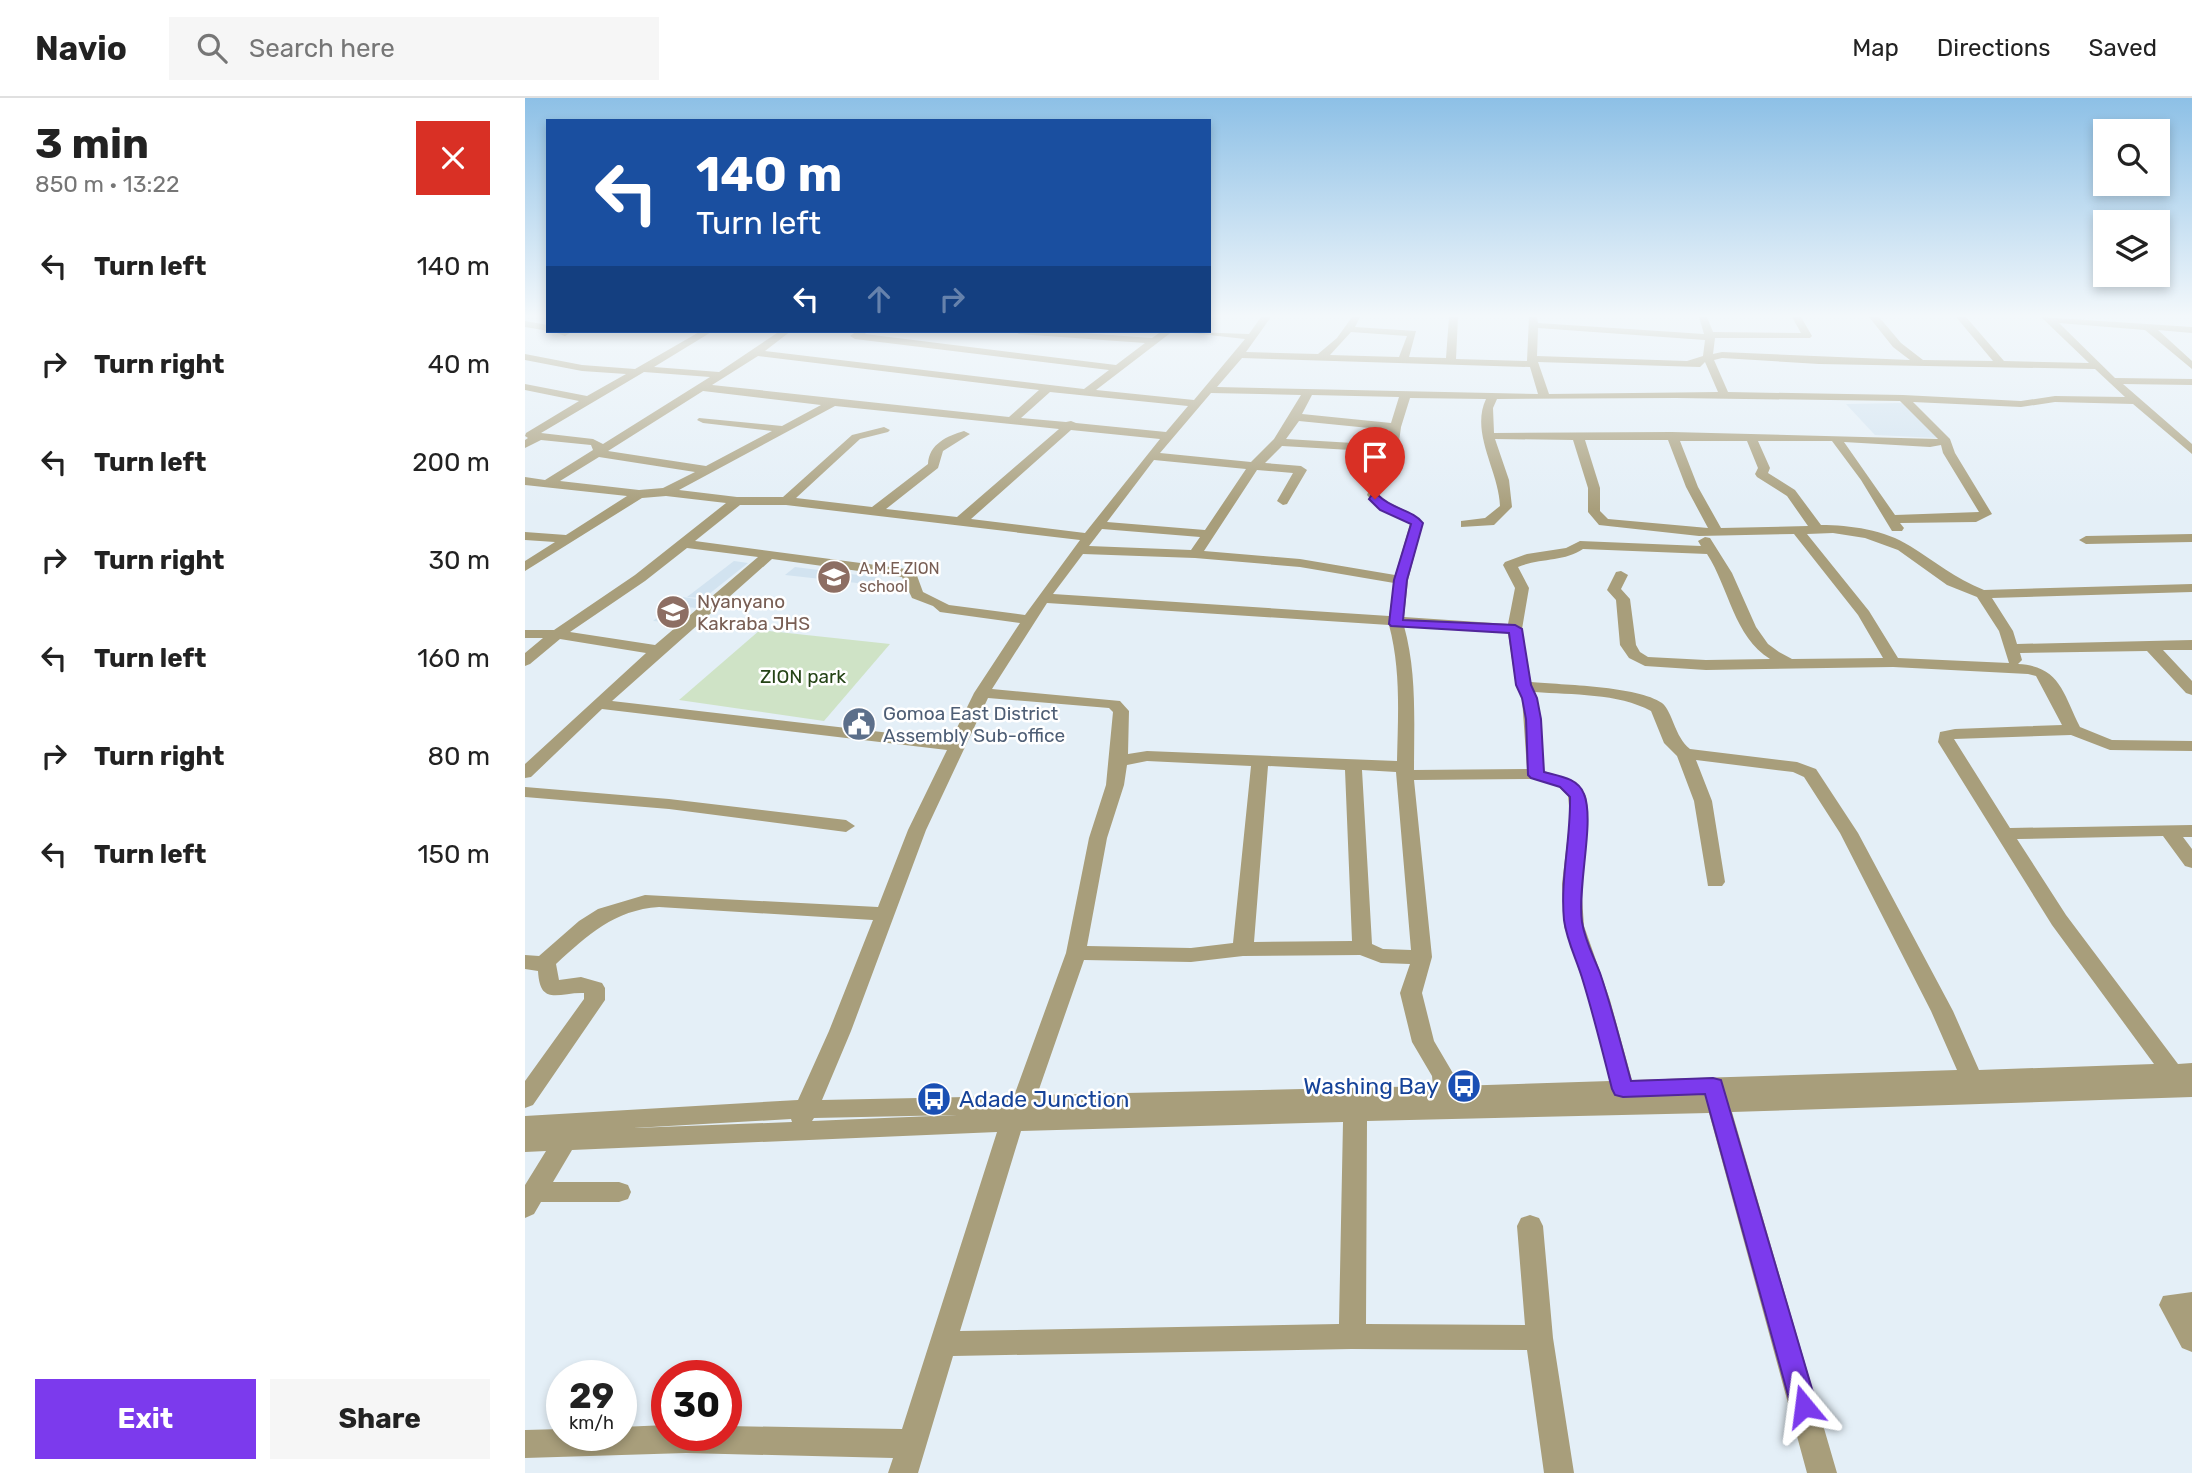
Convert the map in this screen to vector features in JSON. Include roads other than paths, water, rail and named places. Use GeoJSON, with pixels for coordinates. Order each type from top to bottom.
{"type":"FeatureCollection","features":[{"type":"Feature","properties":{"kind":"street"},"geometry":{"type":"LineString","coordinates":[[530,437],[622,381]]}},
{"type":"Feature","properties":{"kind":"street"},"geometry":{"type":"LineString","coordinates":[[547,484],[709,381]]}},
{"type":"Feature","properties":{"kind":"street"},"geometry":{"type":"LineString","coordinates":[[991,381],[1199,404]]}},
{"type":"Feature","properties":{"kind":"street"},"geometry":{"type":"LineString","coordinates":[[1086,392],[1099,381]]}},
{"type":"Feature","properties":{"kind":"street"},"geometry":{"type":"LineString","coordinates":[[801,1120],[840,1031],[917,830],[982,693],[1042,598],[1151,456],[1218,381]]}},
{"type":"Feature","properties":{"kind":"street"},"geometry":{"type":"LineString","coordinates":[[1540,381],[1545,397]]}},
{"type":"Feature","properties":{"kind":"street"},"geometry":{"type":"LineString","coordinates":[[1720,381],[1725,397]]}},
{"type":"Feature","properties":{"kind":"street"},"geometry":{"type":"LineString","coordinates":[[2113,381],[2191,448]]}},
{"type":"Feature","properties":{"kind":"street"},"geometry":{"type":"LineString","coordinates":[[2126,381],[2192,382]]}},
{"type":"Feature","properties":{"kind":"street"},"geometry":{"type":"LineString","coordinates":[[525,387],[590,400]]}},
{"type":"Feature","properties":{"kind":"street"},"geometry":{"type":"LineString","coordinates":[[700,387],[1169,436]]}},
{"type":"Feature","properties":{"kind":"street"},"geometry":{"type":"LineString","coordinates":[[1013,419],[1048,388]]}},
{"type":"Feature","properties":{"kind":"street"},"geometry":{"type":"LineString","coordinates":[[1211,390],[1545,397],[1903,398],[2021,404],[2055,399],[2135,401]]}},
{"type":"Feature","properties":{"kind":"street"},"geometry":{"type":"LineString","coordinates":[[1195,554],[1254,466],[1264,460],[1278,442],[1308,392]]}},
{"type":"Feature","properties":{"kind":"street"},"geometry":{"type":"LineString","coordinates":[[1406,394],[1395,427],[1392,449],[1373,495],[1384,508],[1416,521],[1401,580],[1396,624],[1403,649],[1406,692],[1405,771],[1422,957],[1411,993],[1423,1042],[1443,1075],[1446,1095]]}},
{"type":"Feature","properties":{"kind":"street"},"geometry":{"type":"LineString","coordinates":[[1466,524],[1489,522],[1506,506],[1507,490],[1489,436],[1487,406],[1493,396]]}},
{"type":"Feature","properties":{"kind":"street"},"geometry":{"type":"LineString","coordinates":[[1889,519],[1985,517],[1949,453],[1946,441],[1903,398]]}},
{"type":"Feature","properties":{"kind":"street"},"geometry":{"type":"LineString","coordinates":[[666,492],[834,403]]}},
{"type":"Feature","properties":{"kind":"street"},"geometry":{"type":"LineString","coordinates":[[1295,417],[1395,427]]}},
{"type":"Feature","properties":{"kind":"street"},"geometry":{"type":"LineString","coordinates":[[703,420],[783,429]]}},
{"type":"Feature","properties":{"kind":"street"},"geometry":{"type":"LineString","coordinates":[[962,520],[1070,425]]}},
{"type":"Feature","properties":{"kind":"street"},"geometry":{"type":"LineString","coordinates":[[786,501],[856,436],[884,430]]}},
{"type":"Feature","properties":{"kind":"street"},"geometry":{"type":"LineString","coordinates":[[875,511],[934,465],[933,454],[939,446],[964,434]]}},
{"type":"Feature","properties":{"kind":"street"},"geometry":{"type":"LineString","coordinates":[[1489,436],[1672,435],[1835,438],[1930,444],[1946,441]]}},
{"type":"Feature","properties":{"kind":"street"},"geometry":{"type":"LineString","coordinates":[[1672,435],[1692,487],[1704,504],[1717,532]]}},
{"type":"Feature","properties":{"kind":"street"},"geometry":{"type":"LineString","coordinates":[[1578,436],[1591,472],[1594,512],[1597,518],[1612,524],[1699,532],[1817,529],[1868,534],[1903,547],[1952,582],[1982,594],[2192,588]]}},
{"type":"Feature","properties":{"kind":"street"},"geometry":{"type":"LineString","coordinates":[[530,437],[593,442],[598,444],[599,452]]}},
{"type":"Feature","properties":{"kind":"street"},"geometry":{"type":"LineString","coordinates":[[1751,437],[1764,468],[1761,474],[1791,493],[1817,529]]}},
{"type":"Feature","properties":{"kind":"street"},"geometry":{"type":"LineString","coordinates":[[1835,438],[1866,479],[1903,538],[1903,547]]}},
{"type":"Feature","properties":{"kind":"street"},"geometry":{"type":"LineString","coordinates":[[1278,442],[1392,449]]}},
{"type":"Feature","properties":{"kind":"street"},"geometry":{"type":"LineString","coordinates":[[599,452],[708,470]]}},
{"type":"Feature","properties":{"kind":"street"},"geometry":{"type":"LineString","coordinates":[[1151,456],[1301,470],[1283,501]]}},
{"type":"Feature","properties":{"kind":"street"},"geometry":{"type":"LineString","coordinates":[[525,481],[639,494],[666,492],[737,501],[786,501],[962,520],[1195,554],[1300,563],[1401,580]]}},
{"type":"Feature","properties":{"kind":"street"},"geometry":{"type":"LineString","coordinates":[[525,567],[639,494]]}},
{"type":"Feature","properties":{"kind":"street"},"geometry":{"type":"LineString","coordinates":[[525,661],[557,634],[640,578],[737,501]]}},
{"type":"Feature","properties":{"kind":"street"},"geometry":{"type":"LineString","coordinates":[[701,528],[725,549]]}},
{"type":"Feature","properties":{"kind":"street"},"geometry":{"type":"LineString","coordinates":[[1797,529],[1864,614],[1892,663]]}},
{"type":"Feature","properties":{"kind":"street"},"geometry":{"type":"LineString","coordinates":[[1699,532],[1727,575],[1749,631],[1769,660]]}},
{"type":"Feature","properties":{"kind":"street"},"geometry":{"type":"LineString","coordinates":[[1089,537],[1209,534]]}},
{"type":"Feature","properties":{"kind":"street"},"geometry":{"type":"LineString","coordinates":[[525,536],[570,539]]}},
{"type":"Feature","properties":{"kind":"street"},"geometry":{"type":"LineString","coordinates":[[2086,540],[2192,538]]}},
{"type":"Feature","properties":{"kind":"street"},"geometry":{"type":"LineString","coordinates":[[682,543],[907,573],[911,576],[918,595],[938,603],[945,609],[1030,620]]}},
{"type":"Feature","properties":{"kind":"street"},"geometry":{"type":"LineString","coordinates":[[1536,775],[1533,719],[1524,685],[1515,629],[1522,588],[1510,565],[1570,552],[1580,545],[1710,550]]}},
{"type":"Feature","properties":{"kind":"street"},"geometry":{"type":"LineString","coordinates":[[525,773],[656,650],[769,555]]}},
{"type":"Feature","properties":{"kind":"street"},"geometry":{"type":"LineString","coordinates":[[1621,575],[1614,590],[1622,596],[1628,645],[1635,655],[1645,661],[1663,664],[1769,660],[1793,664],[2015,666],[2044,675],[2073,730]]}},
{"type":"Feature","properties":{"kind":"street"},"geometry":{"type":"LineString","coordinates":[[1982,594],[2006,631],[2015,666]]}},
{"type":"Feature","properties":{"kind":"street"},"geometry":{"type":"LineString","coordinates":[[1042,598],[1396,624],[1515,629]]}},
{"type":"Feature","properties":{"kind":"street"},"geometry":{"type":"LineString","coordinates":[[525,634],[557,634],[656,650]]}},
{"type":"Feature","properties":{"kind":"street"},"geometry":{"type":"LineString","coordinates":[[2012,649],[2192,645]]}},
{"type":"Feature","properties":{"kind":"street"},"geometry":{"type":"LineString","coordinates":[[2152,647],[2192,690]]}},
{"type":"Feature","properties":{"kind":"street"},"geometry":{"type":"LineString","coordinates":[[1524,685],[1601,693],[1652,703],[1658,708],[1672,743],[1685,754],[1694,775],[1708,823],[1715,882]]}},
{"type":"Feature","properties":{"kind":"street"},"geometry":{"type":"LineString","coordinates":[[903,1473],[1017,1114],[1076,953],[1098,838],[1115,785],[1119,761],[1121,711],[1118,706],[982,693]]}},
{"type":"Feature","properties":{"kind":"street"},"geometry":{"type":"LineString","coordinates":[[600,704],[957,746]]}},
{"type":"Feature","properties":{"kind":"street"},"geometry":{"type":"LineString","coordinates":[[579,723],[625,707]]}},
{"type":"Feature","properties":{"kind":"street"},"geometry":{"type":"LineString","coordinates":[[2182,1072],[2059,920],[1949,748],[1946,736],[2073,730],[2110,745],[2192,746]]}},
{"type":"Feature","properties":{"kind":"street"},"geometry":{"type":"LineString","coordinates":[[1685,754],[1797,767],[1810,773],[1849,833],[1879,887],[1972,1079]]}},
{"type":"Feature","properties":{"kind":"street"},"geometry":{"type":"LineString","coordinates":[[1119,761],[1147,756],[1353,764],[1405,771],[1536,775],[1566,783],[1578,797],[1579,822],[1571,894],[1573,923],[1579,948],[1603,1014],[1623,1089]]}},
{"type":"Feature","properties":{"kind":"street"},"geometry":{"type":"LineString","coordinates":[[1243,949],[1261,762]]}},
{"type":"Feature","properties":{"kind":"street"},"geometry":{"type":"LineString","coordinates":[[1353,764],[1362,948]]}},
{"type":"Feature","properties":{"kind":"street"},"geometry":{"type":"LineString","coordinates":[[525,792],[669,804],[846,826]]}},
{"type":"Feature","properties":{"kind":"street"},"geometry":{"type":"LineString","coordinates":[[2006,834],[2121,830],[2192,831]]}},
{"type":"Feature","properties":{"kind":"street"},"geometry":{"type":"LineString","coordinates":[[2169,831],[2192,862]]}},
{"type":"Feature","properties":{"kind":"street"},"geometry":{"type":"LineString","coordinates":[[534,963],[599,917],[614,909],[649,901],[668,899],[726,906],[885,914]]}},
{"type":"Feature","properties":{"kind":"street"},"geometry":{"type":"LineString","coordinates":[[1076,953],[1191,955],[1243,949],[1362,948],[1381,956],[1422,957]]}},
{"type":"Feature","properties":{"kind":"street"},"geometry":{"type":"LineString","coordinates":[[525,1099],[594,1000],[596,992],[595,988],[589,985],[552,988],[549,985],[548,968],[534,963]]}},
{"type":"Feature","properties":{"kind":"street"},"geometry":{"type":"LineString","coordinates":[[525,1125],[1017,1114],[1355,1112],[1715,1095],[1972,1079],[2182,1072]]}},
{"type":"Feature","properties":{"kind":"street"},"geometry":{"type":"LineString","coordinates":[[1017,1114],[1172,1100],[1623,1089],[1715,1095],[2192,1088]]}},
{"type":"Feature","properties":{"kind":"street"},"geometry":{"type":"LineString","coordinates":[[1715,1095],[1822,1473]]}},
{"type":"Feature","properties":{"kind":"street"},"geometry":{"type":"LineString","coordinates":[[1352,1336],[1355,1112]]}},
{"type":"Feature","properties":{"kind":"street"},"geometry":{"type":"LineString","coordinates":[[525,1142],[801,1120]]}},
{"type":"Feature","properties":{"kind":"street"},"geometry":{"type":"LineString","coordinates":[[529,1199],[565,1140]]}},
{"type":"Feature","properties":{"kind":"street"},"geometry":{"type":"LineString","coordinates":[[529,1199],[619,1192]]}},
{"type":"Feature","properties":{"kind":"street"},"geometry":{"type":"LineString","coordinates":[[1530,1226],[1539,1338],[1559,1473]]}},
{"type":"Feature","properties":{"kind":"street"},"geometry":{"type":"LineString","coordinates":[[2192,1304],[2172,1305],[2192,1339]]}},
{"type":"Feature","properties":{"kind":"street"},"geometry":{"type":"LineString","coordinates":[[945,1344],[1352,1336],[1539,1338]]}},
{"type":"Feature","properties":{"kind":"street"},"geometry":{"type":"LineString","coordinates":[[525,1444],[686,1439],[913,1444]]}},
{"type":"Feature","properties":{"kind":"place","name":"A.M.E ZION school"},"geometry":{"type":"Point","coordinates":[834,577]}},
{"type":"Feature","properties":{"kind":"place","name":"Nyanyano Kakraba JHS"},"geometry":{"type":"Point","coordinates":[673,612]}},
{"type":"Feature","properties":{"kind":"place","name":"Gomoa East District Assembly Sub-office"},"geometry":{"type":"Point","coordinates":[859,724]}},
{"type":"Feature","properties":{"kind":"place","name":"Washing Bay"},"geometry":{"type":"Point","coordinates":[1464,1086]}},
{"type":"Feature","properties":{"kind":"place","name":"Adade Junction"},"geometry":{"type":"Point","coordinates":[934,1099]}},
{"type":"Feature","properties":{"kind":"park label","name":"ZION park"},"geometry":{"type":"Point","coordinates":[803,676]}}]}
